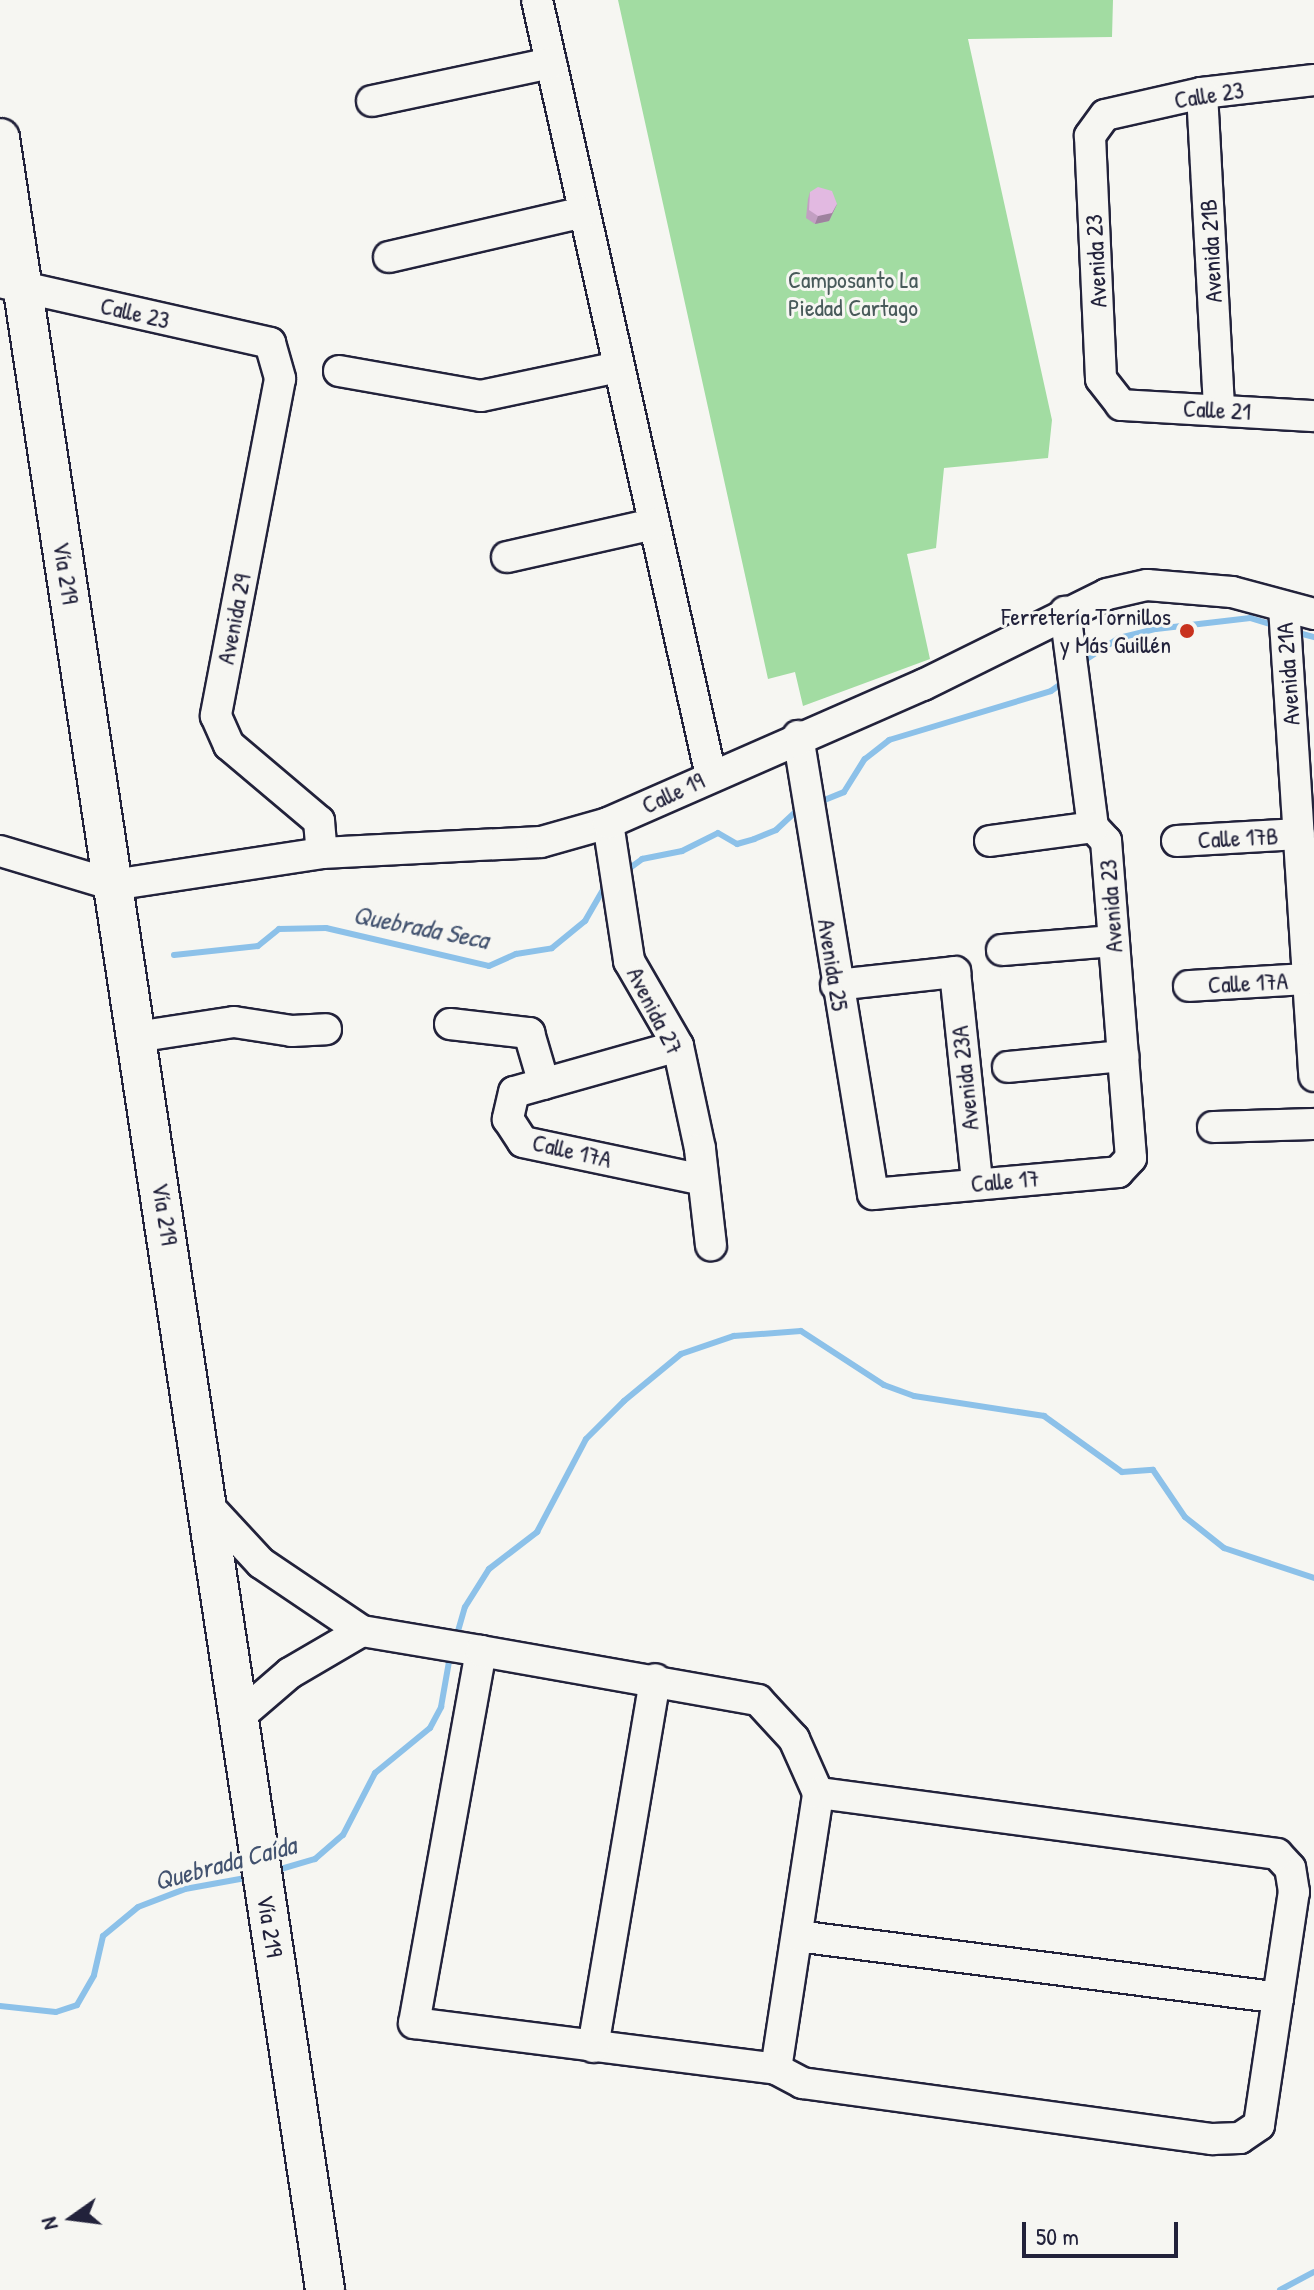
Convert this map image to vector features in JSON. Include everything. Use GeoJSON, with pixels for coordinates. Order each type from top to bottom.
{"type":"FeatureCollection","features":[{"type":"Feature","properties":{"kind":"main road","name":"Vía 219"},"geometry":{"type":"LineString","coordinates":[[0,138],[11,285],[113,885],[210,1508],[325,2290]]}},
{"type":"Feature","properties":{"kind":"street"},"geometry":{"type":"LineString","coordinates":[[537,0],[711,776]]}},
{"type":"Feature","properties":{"kind":"street"},"geometry":{"type":"LineString","coordinates":[[372,101],[551,63]]}},
{"type":"Feature","properties":{"kind":"street","name":"Calle 23"},"geometry":{"type":"LineString","coordinates":[[1105,115],[1202,93],[1314,80]]}},
{"type":"Feature","properties":{"kind":"street","name":"Avenida 21B"},"geometry":{"type":"LineString","coordinates":[[1202,93],[1219,409]]}},
{"type":"Feature","properties":{"kind":"street","name":"Avenida 23"},"geometry":{"type":"LineString","coordinates":[[1105,115],[1090,136],[1101,379],[1121,405]]}},
{"type":"Feature","properties":{"kind":"street"},"geometry":{"type":"LineString","coordinates":[[389,257],[584,212]]}},
{"type":"Feature","properties":{"kind":"street","name":"Calle 23"},"geometry":{"type":"LineString","coordinates":[[11,285],[270,343]]}},
{"type":"Feature","properties":{"kind":"street","name":"Avenida 29"},"geometry":{"type":"LineString","coordinates":[[270,343],[280,379],[216,716],[229,745],[319,821],[322,853]]}},
{"type":"Feature","properties":{"kind":"street"},"geometry":{"type":"LineString","coordinates":[[339,371],[481,396],[619,367]]}},
{"type":"Feature","properties":{"kind":"street","name":"Calle 21"},"geometry":{"type":"LineString","coordinates":[[1121,405],[1314,416]]}},
{"type":"Feature","properties":{"kind":"street"},"geometry":{"type":"LineString","coordinates":[[507,557],[654,524]]}},
{"type":"Feature","properties":{"kind":"street","name":"Calle 19"},"geometry":{"type":"LineString","coordinates":[[0,851],[113,885],[322,853],[541,842],[608,823],[798,736],[923,685],[1065,612],[1147,585],[1232,592],[1314,614]]}},
{"type":"Feature","properties":{"kind":"street","name":"Avenida 21A"},"geometry":{"type":"LineString","coordinates":[[1284,607],[1314,1076]]}},
{"type":"Feature","properties":{"kind":"street","name":"Avenida 23"},"geometry":{"type":"LineString","coordinates":[[1065,612],[1093,827],[1106,841],[1131,1158]]}},
{"type":"Feature","properties":{"kind":"street","name":"Avenida 25"},"geometry":{"type":"LineString","coordinates":[[798,736],[836,985],[873,1194]]}},
{"type":"Feature","properties":{"kind":"street","name":"Avenida 27"},"geometry":{"type":"LineString","coordinates":[[608,823],[629,961],[678,1046],[700,1149],[699,1179],[711,1245]]}},
{"type":"Feature","properties":{"kind":"street"},"geometry":{"type":"LineString","coordinates":[[990,841],[1093,827]]}},
{"type":"Feature","properties":{"kind":"street","name":"Calle 17B"},"geometry":{"type":"LineString","coordinates":[[1177,841],[1299,834]]}},
{"type":"Feature","properties":{"kind":"street"},"geometry":{"type":"LineString","coordinates":[[1002,950],[1114,941]]}},
{"type":"Feature","properties":{"kind":"street","name":"Avenida 23A"},"geometry":{"type":"LineString","coordinates":[[836,985],[955,972],[977,1183]]}},
{"type":"Feature","properties":{"kind":"street","name":"Calle 17A"},"geometry":{"type":"LineString","coordinates":[[1189,986],[1308,979]]}},
{"type":"Feature","properties":{"kind":"street"},"geometry":{"type":"LineString","coordinates":[[136,1037],[234,1022],[292,1031],[326,1029]]}},
{"type":"Feature","properties":{"kind":"street"},"geometry":{"type":"LineString","coordinates":[[450,1024],[529,1033],[544,1084]]}},
{"type":"Feature","properties":{"kind":"street","name":"Calle 17A"},"geometry":{"type":"LineString","coordinates":[[678,1046],[514,1092],[508,1119],[523,1142],[699,1179]]}},
{"type":"Feature","properties":{"kind":"street"},"geometry":{"type":"LineString","coordinates":[[1008,1067],[1123,1056]]}},
{"type":"Feature","properties":{"kind":"street"},"geometry":{"type":"LineString","coordinates":[[1213,1127],[1314,1124]]}},
{"type":"Feature","properties":{"kind":"street","name":"Calle 17"},"geometry":{"type":"LineString","coordinates":[[873,1194],[1118,1172],[1131,1158]]}},
{"type":"Feature","properties":{"kind":"street"},"geometry":{"type":"LineString","coordinates":[[210,1508],[261,1563],[362,1631],[655,1679],[758,1700],[794,1739],[818,1793],[776,2069]]}},
{"type":"Feature","properties":{"kind":"street"},"geometry":{"type":"LineString","coordinates":[[240,1716],[290,1673],[362,1631]]}},
{"type":"Feature","properties":{"kind":"street"},"geometry":{"type":"LineString","coordinates":[[481,1651],[414,2023],[776,2069],[802,2083],[1212,2139],[1240,2138],[1259,2125],[1294,1892],[1290,1868],[1277,1854],[818,1793]]}},
{"type":"Feature","properties":{"kind":"street"},"geometry":{"type":"LineString","coordinates":[[593,2047],[655,1679]]}},
{"type":"Feature","properties":{"kind":"street"},"geometry":{"type":"LineString","coordinates":[[797,1936],[1278,1998]]}},
{"type":"Feature","properties":{"kind":"green space","name":"Camposanto La Piedad Cartago"},"geometry":{"type":"Polygon","coordinates":[[[618,0],[1113,0],[1112,37],[968,39],[1052,420],[1048,458],[944,468],[936,548],[907,554],[930,659],[803,706],[795,672],[768,679],[618,0]]]}},
{"type":"Feature","properties":{"kind":"building"},"geometry":{"type":"Polygon","coordinates":[[[818,187],[832,191],[837,204],[832,213],[818,216],[809,210],[810,192],[818,187]]]}},
{"type":"Feature","properties":{"kind":"waterway","name":"Quebrada Seca"},"geometry":{"type":"LineString","coordinates":[[1082,662],[1119,638],[1156,629],[1250,618],[1276,626]]}},
{"type":"Feature","properties":{"kind":"waterway","name":"Quebrada Seca"},"geometry":{"type":"LineString","coordinates":[[1295,632],[1314,637]]}},
{"type":"Feature","properties":{"kind":"waterway","name":"Quebrada Seca"},"geometry":{"type":"LineString","coordinates":[[817,803],[844,792],[865,759],[889,740],[1051,691],[1064,682]]}},
{"type":"Feature","properties":{"kind":"waterway","name":"Quebrada Seca"},"geometry":{"type":"LineString","coordinates":[[623,873],[642,859],[682,851],[718,833],[737,844],[754,839],[776,830],[802,806]]}},
{"type":"Feature","properties":{"kind":"waterway","name":"Quebrada Seca"},"geometry":{"type":"LineString","coordinates":[[174,955],[258,946],[279,929],[326,928],[489,966],[516,954],[552,948],[585,921],[605,887]]}},
{"type":"Feature","properties":{"kind":"waterway","name":"Quebrada Caída"},"geometry":{"type":"LineString","coordinates":[[456,1638],[465,1607],[489,1569],[537,1532],[586,1439],[624,1401],[681,1354],[734,1336],[801,1331],[884,1385],[914,1396],[1044,1416],[1122,1472],[1153,1470],[1185,1517],[1224,1548],[1314,1578]]}},
{"type":"Feature","properties":{"kind":"waterway","name":"Quebrada Caída"},"geometry":{"type":"LineString","coordinates":[[274,1871],[315,1859],[343,1835],[375,1773],[430,1728],[441,1707],[450,1656]]}},
{"type":"Feature","properties":{"kind":"waterway","name":"Quebrada Caída"},"geometry":{"type":"LineString","coordinates":[[0,2006],[56,2012],[77,2005],[94,1975],[103,1936],[138,1907],[185,1889],[251,1877]]}},
{"type":"Feature","properties":{"kind":"waterway"},"geometry":{"type":"LineString","coordinates":[[1280,2290],[1314,2272]]}},
{"type":"Feature","properties":{"kind":"place","name":"Ferretería Tornillos y Más Guillén"},"geometry":{"type":"Point","coordinates":[1187,631]}}]}
